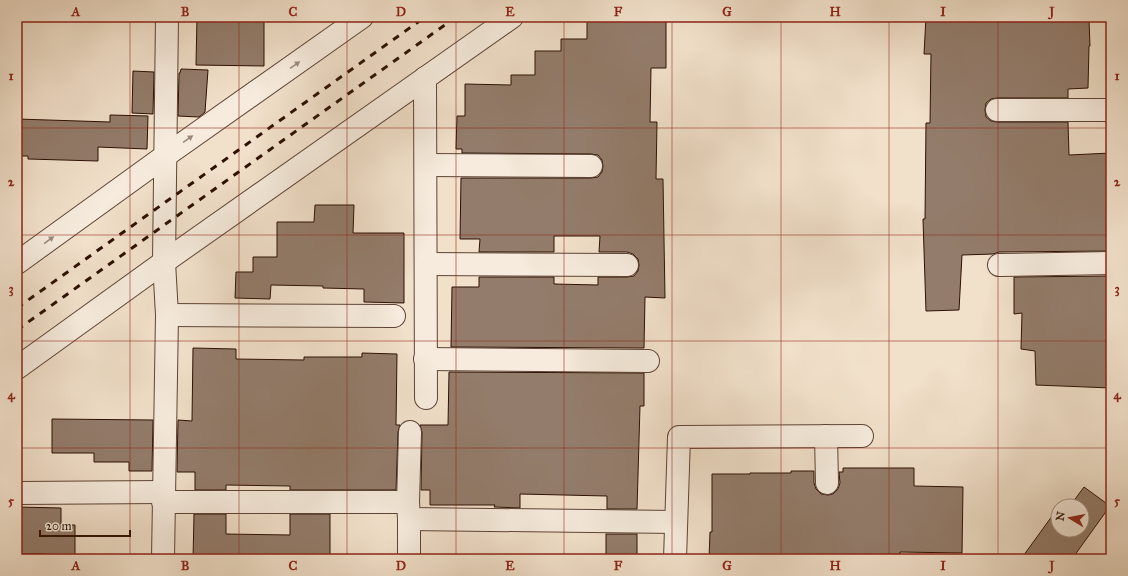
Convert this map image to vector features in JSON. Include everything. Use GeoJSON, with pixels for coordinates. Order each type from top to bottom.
{"type":"FeatureCollection","features":[{"type":"Feature","properties":{"kind":"street"},"geometry":{"type":"LineString","coordinates":[[163,559],[167,315],[164,262],[167,17]]}},
{"type":"Feature","properties":{"kind":"street"},"geometry":{"type":"LineString","coordinates":[[17,263],[362,17]]}},
{"type":"Feature","properties":{"kind":"street"},"geometry":{"type":"LineString","coordinates":[[17,368],[164,262],[512,17]]}},
{"type":"Feature","properties":{"kind":"street"},"geometry":{"type":"LineString","coordinates":[[425,78],[426,398]]}},
{"type":"Feature","properties":{"kind":"street"},"geometry":{"type":"LineString","coordinates":[[997,110],[1111,110]]}},
{"type":"Feature","properties":{"kind":"street"},"geometry":{"type":"LineString","coordinates":[[426,165],[591,166]]}},
{"type":"Feature","properties":{"kind":"street"},"geometry":{"type":"LineString","coordinates":[[999,265],[1111,263]]}},
{"type":"Feature","properties":{"kind":"street"},"geometry":{"type":"LineString","coordinates":[[426,264],[627,265]]}},
{"type":"Feature","properties":{"kind":"street"},"geometry":{"type":"LineString","coordinates":[[167,315],[394,316]]}},
{"type":"Feature","properties":{"kind":"street"},"geometry":{"type":"LineString","coordinates":[[425,359],[648,361]]}},
{"type":"Feature","properties":{"kind":"street"},"geometry":{"type":"LineString","coordinates":[[409,559],[410,432]]}},
{"type":"Feature","properties":{"kind":"street"},"geometry":{"type":"LineString","coordinates":[[826,436],[827,483]]}},
{"type":"Feature","properties":{"kind":"street"},"geometry":{"type":"LineString","coordinates":[[675,559],[678,437],[862,436]]}},
{"type":"Feature","properties":{"kind":"street"},"geometry":{"type":"LineString","coordinates":[[17,493],[163,497],[409,511],[676,522]]}},
{"type":"Feature","properties":{"kind":"building"},"geometry":{"type":"Polygon","coordinates":[[[197,17],[264,17],[264,66],[196,65],[197,17]]]}},
{"type":"Feature","properties":{"kind":"building"},"geometry":{"type":"Polygon","coordinates":[[[587,17],[666,17],[666,68],[651,68],[650,122],[657,122],[656,179],[663,179],[665,298],[645,297],[644,348],[451,347],[452,287],[479,287],[479,277],[554,277],[554,284],[598,285],[598,277],[634,276],[638,271],[638,259],[633,254],[627,252],[599,252],[600,236],[554,236],[554,252],[479,252],[480,239],[460,239],[461,178],[591,178],[598,177],[602,172],[602,160],[598,155],[462,153],[462,149],[456,149],[457,116],[465,116],[465,84],[511,85],[511,75],[535,75],[535,51],[561,51],[561,39],[587,39],[587,17]]]}},
{"type":"Feature","properties":{"kind":"building"},"geometry":{"type":"Polygon","coordinates":[[[926,17],[966,17],[966,19],[1022,17],[1022,19],[1089,20],[1090,46],[1088,88],[1068,89],[1068,98],[991,99],[986,103],[985,110],[986,117],[991,121],[997,122],[1068,122],[1069,155],[1111,153],[1111,251],[999,252],[993,254],[962,255],[959,310],[926,311],[923,219],[925,219],[926,123],[930,123],[931,54],[924,54],[926,17]]]}},
{"type":"Feature","properties":{"kind":"building"},"geometry":{"type":"Polygon","coordinates":[[[181,69],[208,70],[205,112],[199,117],[178,116],[179,73],[181,69]]]}},
{"type":"Feature","properties":{"kind":"building"},"geometry":{"type":"Polygon","coordinates":[[[133,71],[154,72],[153,114],[132,113],[133,71]]]}},
{"type":"Feature","properties":{"kind":"building"},"geometry":{"type":"Polygon","coordinates":[[[110,115],[148,116],[147,149],[98,147],[98,161],[28,159],[28,156],[17,156],[17,119],[110,122],[110,115]]]}},
{"type":"Feature","properties":{"kind":"building"},"geometry":{"type":"Polygon","coordinates":[[[315,205],[354,205],[353,233],[404,233],[404,303],[364,302],[364,289],[323,288],[323,286],[271,285],[270,299],[235,298],[236,272],[253,272],[253,257],[277,257],[277,222],[314,222],[315,205]]]}},
{"type":"Feature","properties":{"kind":"building"},"geometry":{"type":"Polygon","coordinates":[[[1111,276],[1111,388],[1036,385],[1035,351],[1021,349],[1022,313],[1014,314],[1014,277],[1111,276]]]}},
{"type":"Feature","properties":{"kind":"building"},"geometry":{"type":"Polygon","coordinates":[[[193,348],[236,349],[236,359],[304,360],[304,357],[362,357],[362,353],[397,354],[396,425],[400,425],[398,432],[396,490],[290,490],[290,486],[226,485],[226,490],[195,490],[195,472],[177,472],[178,420],[192,421],[193,348]]]}},
{"type":"Feature","properties":{"kind":"building"},"geometry":{"type":"Polygon","coordinates":[[[449,372],[644,373],[644,406],[640,406],[637,509],[607,509],[607,496],[520,494],[520,508],[494,507],[495,505],[430,505],[430,490],[421,490],[422,432],[420,425],[448,425],[449,372]]]}},
{"type":"Feature","properties":{"kind":"building"},"geometry":{"type":"Polygon","coordinates":[[[52,419],[153,420],[152,471],[129,471],[129,462],[94,462],[94,453],[52,453],[52,419]]]}},
{"type":"Feature","properties":{"kind":"building"},"geometry":{"type":"Polygon","coordinates":[[[843,468],[914,468],[914,486],[963,487],[962,553],[900,552],[900,559],[709,559],[710,532],[712,532],[712,474],[791,473],[791,471],[814,471],[814,483],[816,489],[821,494],[828,495],[833,494],[838,489],[840,483],[839,472],[843,472],[843,468]]]}},
{"type":"Feature","properties":{"kind":"building"},"geometry":{"type":"Polygon","coordinates":[[[1084,487],[1110,506],[1090,534],[1090,498],[1076,498],[1084,487]]]}},
{"type":"Feature","properties":{"kind":"building"},"geometry":{"type":"Polygon","coordinates":[[[17,507],[61,508],[61,525],[75,525],[75,559],[45,558],[45,554],[17,554],[17,507]]]}},
{"type":"Feature","properties":{"kind":"building"},"geometry":{"type":"Polygon","coordinates":[[[194,514],[226,514],[226,534],[290,535],[290,514],[330,514],[330,559],[193,559],[194,514]]]}},
{"type":"Feature","properties":{"kind":"building"},"geometry":{"type":"Polygon","coordinates":[[[1050,519],[1050,538],[1087,538],[1072,559],[1021,559],[1050,519]]]}},
{"type":"Feature","properties":{"kind":"building"},"geometry":{"type":"Polygon","coordinates":[[[606,534],[637,534],[637,559],[606,559],[606,534]]]}},
{"type":"Feature","properties":{"kind":"railway"},"geometry":{"type":"LineString","coordinates":[[17,308],[425,17]]}},
{"type":"Feature","properties":{"kind":"railway"},"geometry":{"type":"LineString","coordinates":[[17,330],[456,17]]}}]}
